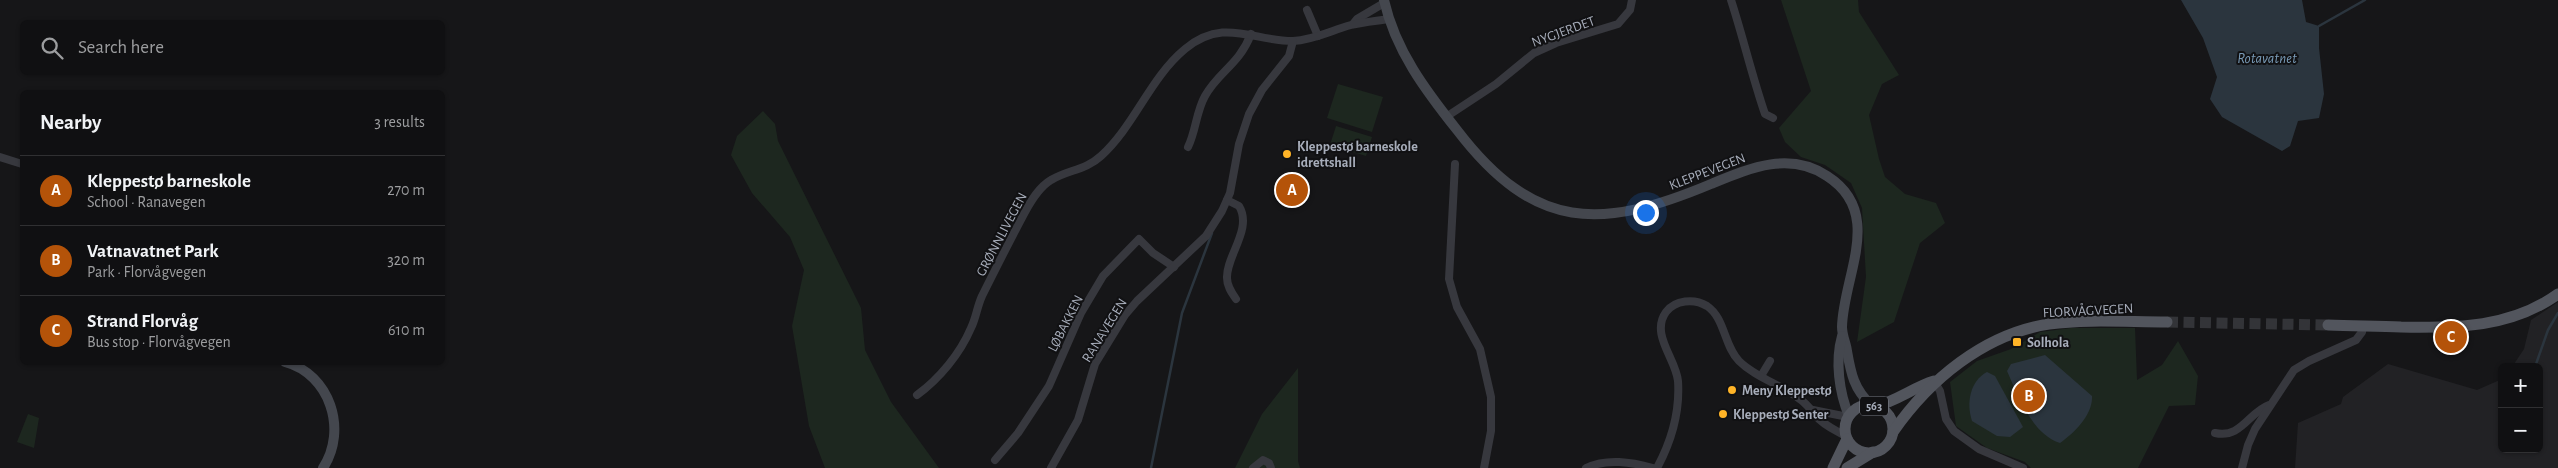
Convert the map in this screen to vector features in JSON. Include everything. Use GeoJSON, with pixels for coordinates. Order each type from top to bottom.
{"type":"FeatureCollection","features":[{"type":"Feature","properties":{"kind":"main road","name":"KLEPPEVEGEN"},"geometry":{"type":"LineString","coordinates":[[1384,2],[1388,19],[1406,58],[1446,117],[1475,154],[1504,182],[1538,202],[1576,213],[1603,215],[1630,212],[1680,197],[1754,167],[1780,162],[1806,166],[1818,171],[1840,186],[1848,197],[1857,221],[1857,248],[1844,313],[1843,333],[1838,350],[1838,364],[1848,417]]}},
{"type":"Feature","properties":{"kind":"main road"},"geometry":{"type":"LineString","coordinates":[[2328,325],[2432,328],[2482,325],[2524,314],[2558,294]]}},
{"type":"Feature","properties":{"kind":"main road","name":"FLORVÅGVEGEN"},"geometry":{"type":"LineString","coordinates":[[1893,432],[1934,381],[1981,349],[2021,331],[2063,323],[2167,322]]}},
{"type":"Feature","properties":{"kind":"main road","name":"KLEPPEVEGEN"},"geometry":{"type":"LineString","coordinates":[[1843,333],[1855,386],[1874,406]]}},
{"type":"Feature","properties":{"kind":"main road"},"geometry":{"type":"LineString","coordinates":[[291,365],[312,377],[321,387],[332,410],[335,424],[334,444],[323,468]]}},
{"type":"Feature","properties":{"kind":"main road","name":"FLORVÅGVEGEN"},"geometry":{"type":"LineString","coordinates":[[1874,406],[1890,403],[1924,384],[1934,381]]}},
{"type":"Feature","properties":{"kind":"main road","name":"563"},"geometry":{"type":"LineString","coordinates":[[1833,468],[1847,438],[1845,429],[1848,417],[1859,407],[1874,406],[1888,415],[1893,432],[1886,445],[1847,468]]}},
{"type":"Feature","properties":{"kind":"main road"},"geometry":{"type":"LineString","coordinates":[[1847,438],[1858,451],[1873,452]]}},
{"type":"Feature","properties":{"kind":"street","name":"NYGJERDET"},"geometry":{"type":"LineString","coordinates":[[1446,117],[1496,84],[1534,53],[1618,24],[1630,10],[1632,0]]}},
{"type":"Feature","properties":{"kind":"street"},"geometry":{"type":"LineString","coordinates":[[1731,0],[1737,15],[1748,64],[1765,114],[1773,118]]}},
{"type":"Feature","properties":{"kind":"street","name":"GRØNNLIVEGEN"},"geometry":{"type":"LineString","coordinates":[[1353,24],[1357,19],[1384,2]]}},
{"type":"Feature","properties":{"kind":"street"},"geometry":{"type":"LineString","coordinates":[[1307,10],[1318,36]]}},
{"type":"Feature","properties":{"kind":"street","name":"GRØNNLIVEGEN"},"geometry":{"type":"LineString","coordinates":[[917,395],[932,384],[967,337],[982,297],[1026,211],[1041,187],[1056,177],[1088,166],[1101,156],[1120,137],[1157,81],[1185,49],[1212,34],[1251,34],[1293,41],[1318,36],[1353,24],[1388,19]]}},
{"type":"Feature","properties":{"kind":"street"},"geometry":{"type":"LineString","coordinates":[[1188,147],[1198,112],[1206,94],[1236,62],[1251,34]]}},
{"type":"Feature","properties":{"kind":"street","name":"RANAVEGEN"},"geometry":{"type":"LineString","coordinates":[[1051,468],[1078,420],[1095,364],[1137,301],[1206,236],[1227,200],[1239,144],[1249,114],[1262,90],[1289,56],[1293,41]]}},
{"type":"Feature","properties":{"kind":"street"},"geometry":{"type":"LineString","coordinates":[[0,157],[20,163]]}},
{"type":"Feature","properties":{"kind":"street"},"geometry":{"type":"LineString","coordinates":[[1455,164],[1449,279],[1457,307],[1480,349],[1488,379],[1491,396],[1490,431],[1484,468]]}},
{"type":"Feature","properties":{"kind":"street"},"geometry":{"type":"LineString","coordinates":[[1227,200],[1239,206],[1242,218],[1238,244],[1227,275],[1228,286],[1236,299]]}},
{"type":"Feature","properties":{"kind":"street","name":"LØBAKKEN"},"geometry":{"type":"LineString","coordinates":[[995,460],[1018,433],[1049,386],[1082,313],[1106,272],[1139,239],[1153,253],[1174,268]]}},
{"type":"Feature","properties":{"kind":"street"},"geometry":{"type":"LineString","coordinates":[[1657,468],[1666,450],[1678,403],[1677,375],[1664,344],[1661,326],[1664,314],[1671,306],[1690,301],[1705,305],[1712,310],[1737,360],[1799,398],[1820,419],[1847,438]]}},
{"type":"Feature","properties":{"kind":"street"},"geometry":{"type":"LineString","coordinates":[[2348,342],[2349,326]]}},
{"type":"Feature","properties":{"kind":"street"},"geometry":{"type":"LineString","coordinates":[[2242,468],[2251,436],[2282,385],[2300,366],[2348,342],[2356,340],[2362,332],[2363,326]]}},
{"type":"Feature","properties":{"kind":"street"},"geometry":{"type":"LineString","coordinates":[[1761,376],[1770,360]]}},
{"type":"Feature","properties":{"kind":"street"},"geometry":{"type":"LineString","coordinates":[[1934,381],[1940,391],[1946,419],[1954,431],[1979,449],[2023,468]]}},
{"type":"Feature","properties":{"kind":"street"},"geometry":{"type":"LineString","coordinates":[[2215,433],[2226,434],[2240,429],[2260,408],[2269,405]]}},
{"type":"Feature","properties":{"kind":"street"},"geometry":{"type":"LineString","coordinates":[[1813,410],[1848,417]]}},
{"type":"Feature","properties":{"kind":"street"},"geometry":{"type":"LineString","coordinates":[[1254,468],[1263,460],[1269,463],[1271,468]]}},
{"type":"Feature","properties":{"kind":"street"},"geometry":{"type":"LineString","coordinates":[[1586,468],[1596,462],[1616,462],[1653,468]]}},
{"type":"Feature","properties":{"kind":"shaded area"},"geometry":{"type":"Polygon","coordinates":[[[1781,0],[1858,0],[1859,12],[1899,75],[1882,84],[1869,115],[1885,177],[1905,194],[1936,203],[1945,223],[1920,243],[1894,322],[1857,342],[1866,277],[1862,208],[1851,183],[1825,165],[1801,157],[1785,142],[1779,128],[1811,91],[1781,0]]]}},
{"type":"Feature","properties":{"kind":"shaded area"},"geometry":{"type":"Polygon","coordinates":[[[1338,84],[1383,97],[1372,132],[1327,118],[1338,84]]]}},
{"type":"Feature","properties":{"kind":"shaded area"},"geometry":{"type":"Polygon","coordinates":[[[763,111],[775,124],[778,141],[861,308],[865,350],[891,402],[939,468],[825,468],[809,426],[792,326],[804,270],[790,237],[752,193],[731,155],[737,136],[763,111]]]}},
{"type":"Feature","properties":{"kind":"shaded area"},"geometry":{"type":"Polygon","coordinates":[[[1336,126],[1372,137],[1366,156],[1330,145],[1336,126]]]}},
{"type":"Feature","properties":{"kind":"shaded area"},"geometry":{"type":"Polygon","coordinates":[[[2558,302],[2558,468],[2295,468],[2298,423],[2341,404],[2343,397],[2388,364],[2477,390],[2498,381],[2498,453],[2543,453],[2543,363],[2515,363],[2524,349],[2531,320],[2558,302]]]}},
{"type":"Feature","properties":{"kind":"shaded area"},"geometry":{"type":"Polygon","coordinates":[[[2071,328],[2135,328],[2137,380],[2162,365],[2178,341],[2198,376],[2195,405],[2169,406],[2138,468],[2031,468],[2025,462],[1987,448],[1956,426],[1950,382],[1977,361],[2011,349],[2040,332],[2071,328]]]}},
{"type":"Feature","properties":{"kind":"shaded area"},"geometry":{"type":"Polygon","coordinates":[[[1298,368],[1298,461],[1300,468],[1235,468],[1262,414],[1298,368]]]}},
{"type":"Feature","properties":{"kind":"shaded area"},"geometry":{"type":"Polygon","coordinates":[[[28,414],[39,418],[34,448],[17,442],[28,414]]]}},
{"type":"Feature","properties":{"kind":"water","name":"Rotavatnet"},"geometry":{"type":"Polygon","coordinates":[[[2181,0],[2302,0],[2306,22],[2319,26],[2319,48],[2324,94],[2319,118],[2298,121],[2290,146],[2282,151],[2222,117],[2210,99],[2217,77],[2203,38],[2181,0]]]}},
{"type":"Feature","properties":{"kind":"water"},"geometry":{"type":"Polygon","coordinates":[[[2045,355],[2092,396],[2089,410],[2082,423],[2060,443],[2050,438],[2034,423],[2021,402],[2007,371],[2011,364],[2045,355]]]}},
{"type":"Feature","properties":{"kind":"water"},"geometry":{"type":"Polygon","coordinates":[[[1987,372],[1995,376],[2023,427],[2010,437],[1997,436],[1972,421],[1969,407],[1971,393],[1977,381],[1987,372]]]}},
{"type":"Feature","properties":{"kind":"waterway"},"geometry":{"type":"LineString","coordinates":[[2319,26],[2365,0]]}},
{"type":"Feature","properties":{"kind":"waterway"},"geometry":{"type":"LineString","coordinates":[[1151,468],[1182,313],[1212,233]]}},
{"type":"Feature","properties":{"kind":"waterway"},"geometry":{"type":"LineString","coordinates":[[2536,363],[2548,330],[2558,313]]}},
{"type":"Feature","properties":{"kind":"tunnel"},"geometry":{"type":"LineString","coordinates":[[2167,322],[2328,325]]}},
{"type":"Feature","properties":{"kind":"place","name":"Kleppestø barneskole idrettshall"},"geometry":{"type":"Point","coordinates":[1287,154]}},
{"type":"Feature","properties":{"kind":"place","name":"Kleppestø barneskole"},"geometry":{"type":"Point","coordinates":[1292,190]}},
{"type":"Feature","properties":{"kind":"place","name":"Strand Florvåg"},"geometry":{"type":"Point","coordinates":[2451,337]}},
{"type":"Feature","properties":{"kind":"place","name":"Solhola"},"geometry":{"type":"Point","coordinates":[2017,342]}},
{"type":"Feature","properties":{"kind":"place","name":"Meny Kleppestø"},"geometry":{"type":"Point","coordinates":[1732,390]}},
{"type":"Feature","properties":{"kind":"place","name":"Vatnavatnet Park"},"geometry":{"type":"Point","coordinates":[2029,396]}},
{"type":"Feature","properties":{"kind":"place","name":"Kleppestø Senter"},"geometry":{"type":"Point","coordinates":[1723,414]}}]}
